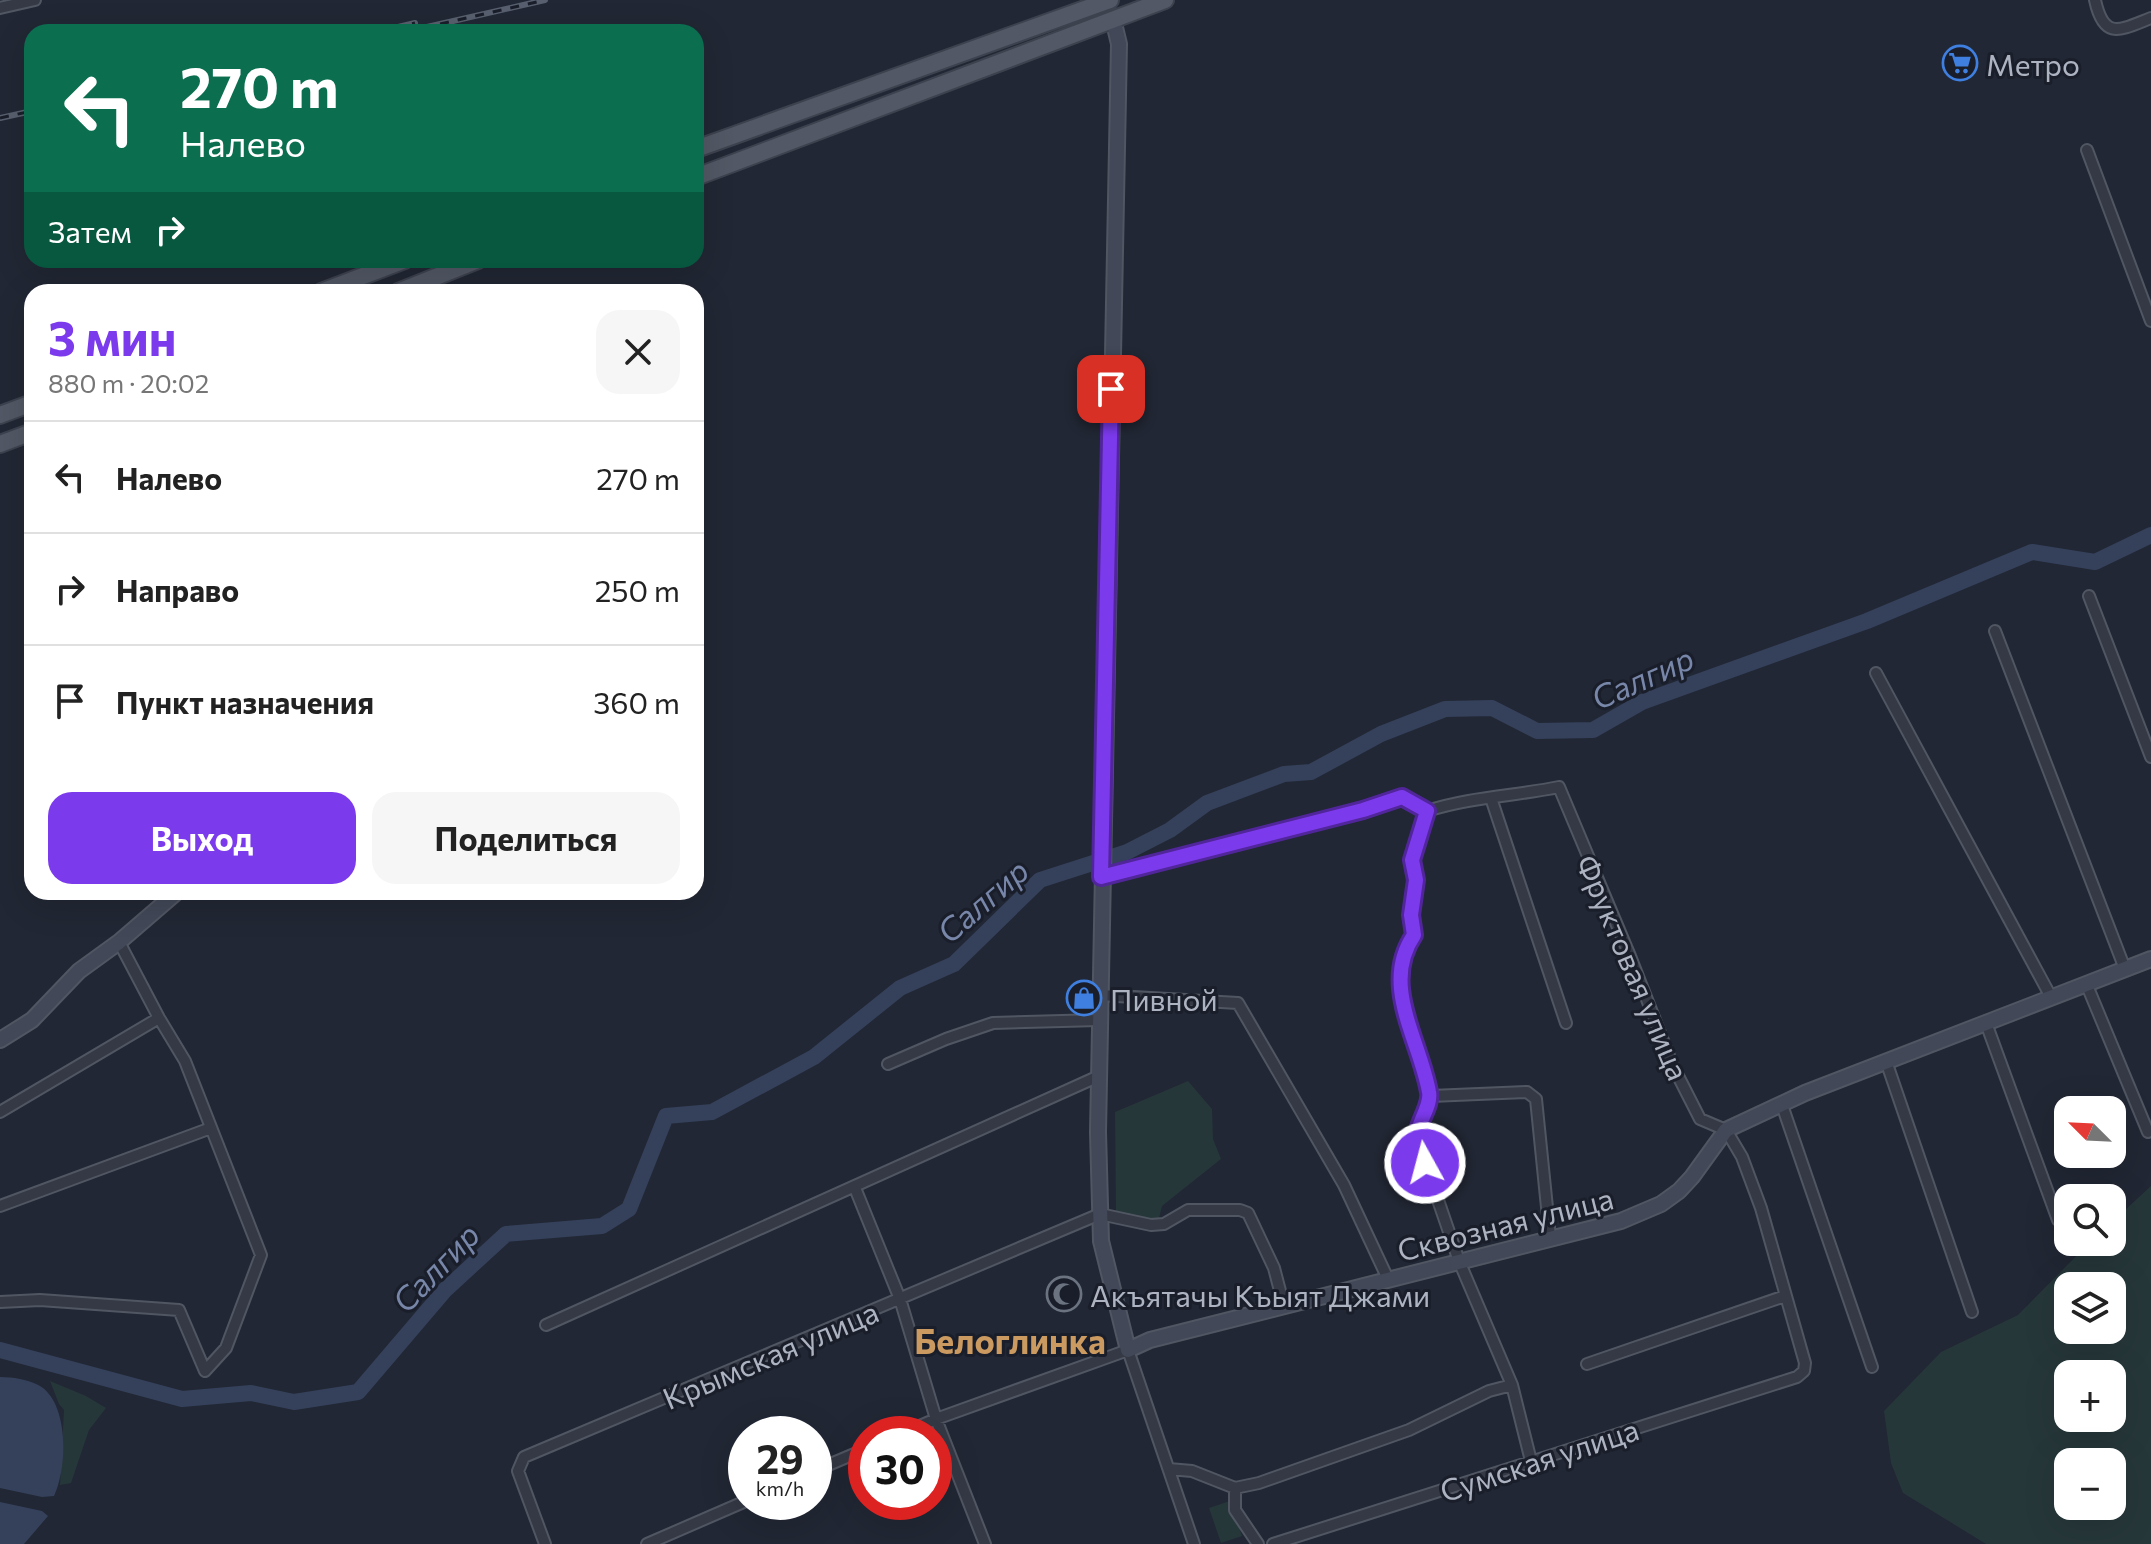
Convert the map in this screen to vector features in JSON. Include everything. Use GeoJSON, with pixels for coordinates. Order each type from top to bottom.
{"type":"FeatureCollection","features":[{"type":"Feature","properties":{"kind":"main road"},"geometry":{"type":"LineString","coordinates":[[704,146],[1110,0]]}},
{"type":"Feature","properties":{"kind":"main road"},"geometry":{"type":"LineString","coordinates":[[704,174],[1165,0]]}},
{"type":"Feature","properties":{"kind":"main road"},"geometry":{"type":"LineString","coordinates":[[1113,19],[1119,44],[1099,995],[1100,1214],[1101,1241],[1128,1350]]}},
{"type":"Feature","properties":{"kind":"main road"},"geometry":{"type":"LineString","coordinates":[[342,284],[384,268]]}},
{"type":"Feature","properties":{"kind":"main road"},"geometry":{"type":"LineString","coordinates":[[418,284],[458,268]]}},
{"type":"Feature","properties":{"kind":"main road"},"geometry":{"type":"LineString","coordinates":[[0,415],[24,406]]}},
{"type":"Feature","properties":{"kind":"main road"},"geometry":{"type":"LineString","coordinates":[[0,444],[24,435]]}},
{"type":"Feature","properties":{"kind":"main road"},"geometry":{"type":"LineString","coordinates":[[0,1040],[32,1020],[79,971],[168,900]]}},
{"type":"Feature","properties":{"kind":"main road"},"geometry":{"type":"LineString","coordinates":[[1726,1130],[1805,1093],[2151,959]]}},
{"type":"Feature","properties":{"kind":"main road","name":"Сквозная улица"},"geometry":{"type":"LineString","coordinates":[[1128,1350],[1150,1340],[1621,1221],[1661,1204],[1679,1191],[1726,1130]]}},
{"type":"Feature","properties":{"kind":"street"},"geometry":{"type":"LineString","coordinates":[[0,8],[35,0]]}},
{"type":"Feature","properties":{"kind":"street"},"geometry":{"type":"LineString","coordinates":[[2095,0],[2099,18],[2107,27],[2119,30],[2151,18]]}},
{"type":"Feature","properties":{"kind":"street"},"geometry":{"type":"LineString","coordinates":[[2087,150],[2151,321]]}},
{"type":"Feature","properties":{"kind":"street"},"geometry":{"type":"LineString","coordinates":[[2089,596],[2151,757]]}},
{"type":"Feature","properties":{"kind":"street"},"geometry":{"type":"LineString","coordinates":[[1995,631],[2125,969]]}},
{"type":"Feature","properties":{"kind":"street"},"geometry":{"type":"LineString","coordinates":[[1876,673],[2051,997]]}},
{"type":"Feature","properties":{"kind":"street","name":"Фруктовая улица"},"geometry":{"type":"LineString","coordinates":[[1491,798],[1559,787],[1673,1066],[1700,1119],[1726,1130]]}},
{"type":"Feature","properties":{"kind":"street"},"geometry":{"type":"LineString","coordinates":[[1101,876],[1363,810],[1402,797],[1427,811],[1459,801],[1491,798],[1566,1023]]}},
{"type":"Feature","properties":{"kind":"street"},"geometry":{"type":"LineString","coordinates":[[1427,811],[1412,860],[1416,880],[1411,915],[1414,935],[1407,945],[1399,979],[1401,998],[1431,1096],[1417,1139],[1459,1261],[1512,1385],[1531,1461]]}},
{"type":"Feature","properties":{"kind":"street"},"geometry":{"type":"LineString","coordinates":[[0,1302],[40,1300],[179,1310],[205,1371],[226,1348],[261,1255],[185,1061],[119,942]]}},
{"type":"Feature","properties":{"kind":"street"},"geometry":{"type":"LineString","coordinates":[[2086,983],[2148,1132]]}},
{"type":"Feature","properties":{"kind":"street"},"geometry":{"type":"LineString","coordinates":[[1099,995],[1238,1003],[1344,1185],[1388,1279]]}},
{"type":"Feature","properties":{"kind":"street"},"geometry":{"type":"LineString","coordinates":[[0,1112],[159,1018]]}},
{"type":"Feature","properties":{"kind":"street"},"geometry":{"type":"LineString","coordinates":[[888,1064],[993,1023],[1099,1020]]}},
{"type":"Feature","properties":{"kind":"street"},"geometry":{"type":"LineString","coordinates":[[1986,1023],[2054,1209]]}},
{"type":"Feature","properties":{"kind":"street"},"geometry":{"type":"LineString","coordinates":[[1886,1061],[1972,1312]]}},
{"type":"Feature","properties":{"kind":"street"},"geometry":{"type":"LineString","coordinates":[[546,1325],[1099,1076]]}},
{"type":"Feature","properties":{"kind":"street"},"geometry":{"type":"LineString","coordinates":[[1431,1096],[1532,1094],[1536,1099],[1550,1237]]}},
{"type":"Feature","properties":{"kind":"street"},"geometry":{"type":"LineString","coordinates":[[1782,1105],[1872,1367]]}},
{"type":"Feature","properties":{"kind":"street"},"geometry":{"type":"LineString","coordinates":[[0,1206],[211,1128]]}},
{"type":"Feature","properties":{"kind":"street"},"geometry":{"type":"LineString","coordinates":[[1587,1364],[1785,1296],[1761,1208],[1742,1157],[1726,1130]]}},
{"type":"Feature","properties":{"kind":"street"},"geometry":{"type":"LineString","coordinates":[[855,1188],[900,1299],[935,1416]]}},
{"type":"Feature","properties":{"kind":"street"},"geometry":{"type":"LineString","coordinates":[[1100,1214],[1151,1225],[1164,1224],[1188,1210],[1240,1210],[1248,1213],[1274,1268],[1284,1306]]}},
{"type":"Feature","properties":{"kind":"street","name":"Крымская улица"},"geometry":{"type":"LineString","coordinates":[[545,1544],[518,1471],[524,1457],[1100,1214]]}},
{"type":"Feature","properties":{"kind":"street","name":"Сумская улица"},"geometry":{"type":"LineString","coordinates":[[1273,1544],[1797,1377],[1804,1371],[1805,1363],[1785,1296]]}},
{"type":"Feature","properties":{"kind":"street"},"geometry":{"type":"LineString","coordinates":[[1128,1350],[1194,1544]]}},
{"type":"Feature","properties":{"kind":"street","name":"Сквозная улица"},"geometry":{"type":"LineString","coordinates":[[944,1416],[1128,1350]]}},
{"type":"Feature","properties":{"kind":"street"},"geometry":{"type":"LineString","coordinates":[[1169,1469],[1192,1471],[1235,1488],[1259,1483],[1409,1430],[1489,1391],[1512,1385]]}},
{"type":"Feature","properties":{"kind":"street"},"geometry":{"type":"LineString","coordinates":[[952,1460],[985,1544]]}},
{"type":"Feature","properties":{"kind":"street"},"geometry":{"type":"LineString","coordinates":[[1235,1488],[1235,1510],[1258,1544]]}},
{"type":"Feature","properties":{"kind":"street"},"geometry":{"type":"LineString","coordinates":[[647,1544],[728,1509]]}},
{"type":"Feature","properties":{"kind":"shaded area"},"geometry":{"type":"Polygon","coordinates":[[[1188,1081],[1212,1109],[1213,1139],[1221,1159],[1162,1206],[1159,1218],[1151,1222],[1116,1211],[1115,1112],[1188,1081]]]}},
{"type":"Feature","properties":{"kind":"shaded area"},"geometry":{"type":"Polygon","coordinates":[[[2151,1186],[2151,1544],[1986,1544],[1903,1493],[1891,1463],[1884,1411],[1941,1352],[2018,1315],[2054,1278],[2054,1344],[2126,1344],[2126,1272],[2060,1272],[2076,1256],[2126,1256],[2126,1209],[2151,1186]]]}},
{"type":"Feature","properties":{"kind":"shaded area"},"geometry":{"type":"Polygon","coordinates":[[[50,1381],[106,1408],[89,1430],[71,1483],[60,1485],[64,1410],[50,1381]]]}},
{"type":"Feature","properties":{"kind":"shaded area"},"geometry":{"type":"Polygon","coordinates":[[[1230,1501],[1242,1536],[1221,1543],[1209,1508],[1230,1501]]]}},
{"type":"Feature","properties":{"kind":"water"},"geometry":{"type":"Polygon","coordinates":[[[0,1377],[39,1385],[58,1410],[63,1455],[54,1496],[42,1497],[0,1488],[0,1377]]]}},
{"type":"Feature","properties":{"kind":"water"},"geometry":{"type":"Polygon","coordinates":[[[0,1502],[42,1511],[48,1516],[24,1544],[0,1544],[0,1502]]]}},
{"type":"Feature","properties":{"kind":"waterway","name":"Салгир"},"geometry":{"type":"LineString","coordinates":[[0,1350],[182,1399],[251,1393],[294,1402],[358,1392],[445,1290],[506,1234],[602,1226],[629,1209],[666,1116],[712,1112],[814,1057],[900,988],[954,964],[1040,880],[1127,852],[1170,830],[1207,803],[1284,774],[1311,772],[1381,734],[1445,709],[1492,708],[1537,731],[1593,730],[1642,702],[1867,621],[2032,552],[2095,562],[2151,535]]}},
{"type":"Feature","properties":{"kind":"railway"},"geometry":{"type":"LineString","coordinates":[[440,24],[545,0]]}},
{"type":"Feature","properties":{"kind":"railway"},"geometry":{"type":"LineString","coordinates":[[411,24],[415,23]]}},
{"type":"Feature","properties":{"kind":"railway"},"geometry":{"type":"LineString","coordinates":[[0,118],[24,113]]}},
{"type":"Feature","properties":{"kind":"place","name":"Метро"},"geometry":{"type":"Point","coordinates":[1960,63]}},
{"type":"Feature","properties":{"kind":"place","name":"Пивной"},"geometry":{"type":"Point","coordinates":[1084,998]}},
{"type":"Feature","properties":{"kind":"place","name":"Акъятачы Къыят Джами"},"geometry":{"type":"Point","coordinates":[1064,1294]}},
{"type":"Feature","properties":{"kind":"district","name":"Белоглинка"},"geometry":{"type":"Point","coordinates":[1010,1340]}},
{"type":"Feature","properties":{"kind":"route"},"geometry":{"type":"LineString","coordinates":[[1111,389],[1101,877],[1363,810],[1402,797],[1427,811],[1412,860],[1416,880],[1411,915],[1414,935],[1407,945],[1399,979],[1401,998],[1431,1096],[1417,1139],[1425,1163]]}}]}
